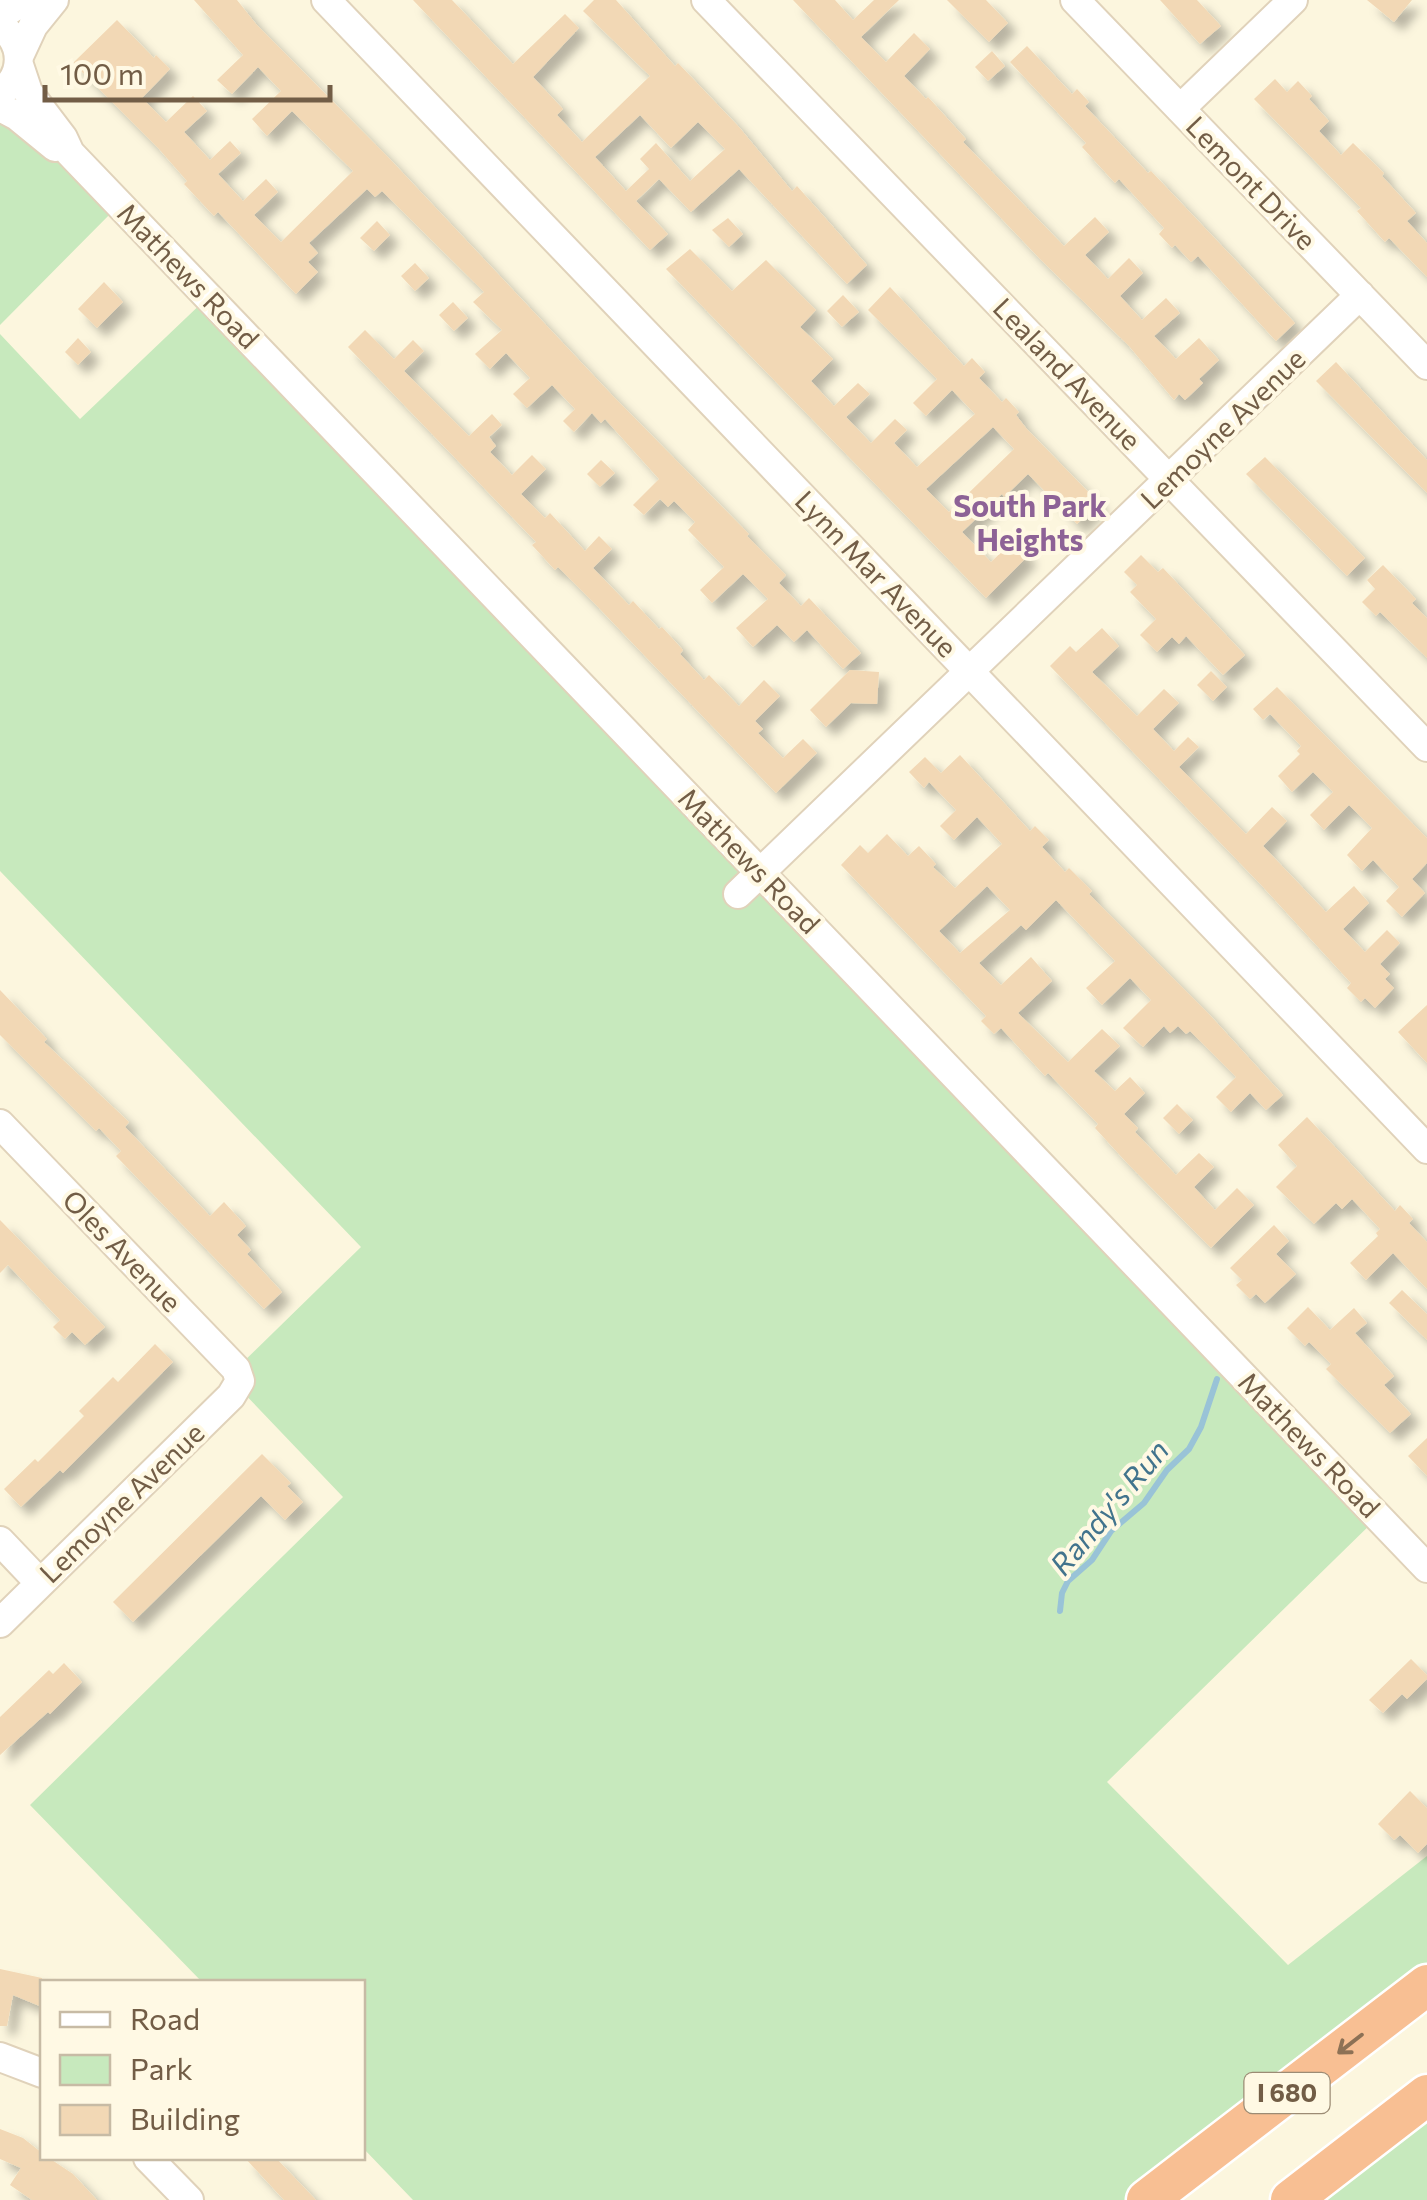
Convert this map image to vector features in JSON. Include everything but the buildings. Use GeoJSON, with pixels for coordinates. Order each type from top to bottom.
{"type":"FeatureCollection","features":[{"type":"Feature","properties":{"kind":"highway","name":"I 680"},"geometry":{"type":"LineString","coordinates":[[1147,2200],[1427,1985]]}},
{"type":"Feature","properties":{"kind":"highway"},"geometry":{"type":"LineString","coordinates":[[1291,2200],[1427,2095]]}},
{"type":"Feature","properties":{"kind":"street"},"geometry":{"type":"LineString","coordinates":[[0,16],[25,0]]}},
{"type":"Feature","properties":{"kind":"street"},"geometry":{"type":"LineString","coordinates":[[0,93],[12,84],[32,26],[54,0]]}},
{"type":"Feature","properties":{"kind":"street","name":"Lynn Mar Avenue"},"geometry":{"type":"LineString","coordinates":[[326,0],[1427,1149]]}},
{"type":"Feature","properties":{"kind":"street","name":"Lealand Avenue"},"geometry":{"type":"LineString","coordinates":[[706,0],[1427,747]]}},
{"type":"Feature","properties":{"kind":"street","name":"Lemont Drive"},"geometry":{"type":"LineString","coordinates":[[1075,0],[1427,366]]}},
{"type":"Feature","properties":{"kind":"street"},"geometry":{"type":"LineString","coordinates":[[1180,109],[1293,0]]}},
{"type":"Feature","properties":{"kind":"street","name":"Mathews Road"},"geometry":{"type":"LineString","coordinates":[[0,25],[12,35],[28,92],[70,153],[1427,1568]]}},
{"type":"Feature","properties":{"kind":"street","name":"Mathews Road"},"geometry":{"type":"LineString","coordinates":[[0,108],[70,153]]}},
{"type":"Feature","properties":{"kind":"street","name":"Lemoyne Avenue"},"geometry":{"type":"LineString","coordinates":[[738,894],[1360,296]]}},
{"type":"Feature","properties":{"kind":"street","name":"Oles Avenue"},"geometry":{"type":"LineString","coordinates":[[0,1124],[236,1370],[240,1381]]}},
{"type":"Feature","properties":{"kind":"street","name":"Lemoyne Avenue"},"geometry":{"type":"LineString","coordinates":[[0,1623],[231,1396],[240,1381]]}},
{"type":"Feature","properties":{"kind":"street"},"geometry":{"type":"LineString","coordinates":[[0,1542],[40,1583]]}},
{"type":"Feature","properties":{"kind":"street"},"geometry":{"type":"LineString","coordinates":[[0,2056],[40,2072]]}},
{"type":"Feature","properties":{"kind":"street"},"geometry":{"type":"LineString","coordinates":[[150,2160],[189,2200]]}},
{"type":"Feature","properties":{"kind":"green space"},"geometry":{"type":"Polygon","coordinates":[[[0,107],[119,205],[0,325],[0,107]]]}},
{"type":"Feature","properties":{"kind":"green space"},"geometry":{"type":"Polygon","coordinates":[[[208,297],[1378,1517],[1107,1782],[1288,1965],[1427,1856],[1427,1985],[1147,2200],[413,2200],[365,2150],[365,1980],[200,1980],[30,1805],[343,1497],[238,1387],[236,1369],[361,1247],[0,871],[0,334],[80,419],[208,297]]]}},
{"type":"Feature","properties":{"kind":"green space"},"geometry":{"type":"Polygon","coordinates":[[[1427,2095],[1427,2200],[1291,2200],[1427,2095]]]}},
{"type":"Feature","properties":{"kind":"waterway","name":"Randy's Run"},"geometry":{"type":"LineString","coordinates":[[1060,1611],[1068,1581],[1092,1560],[1111,1531],[1144,1503],[1167,1470],[1189,1449],[1217,1379]]}},
{"type":"Feature","properties":{"kind":"district","name":"South Park Heights"},"geometry":{"type":"Point","coordinates":[1030,524]}}]}
